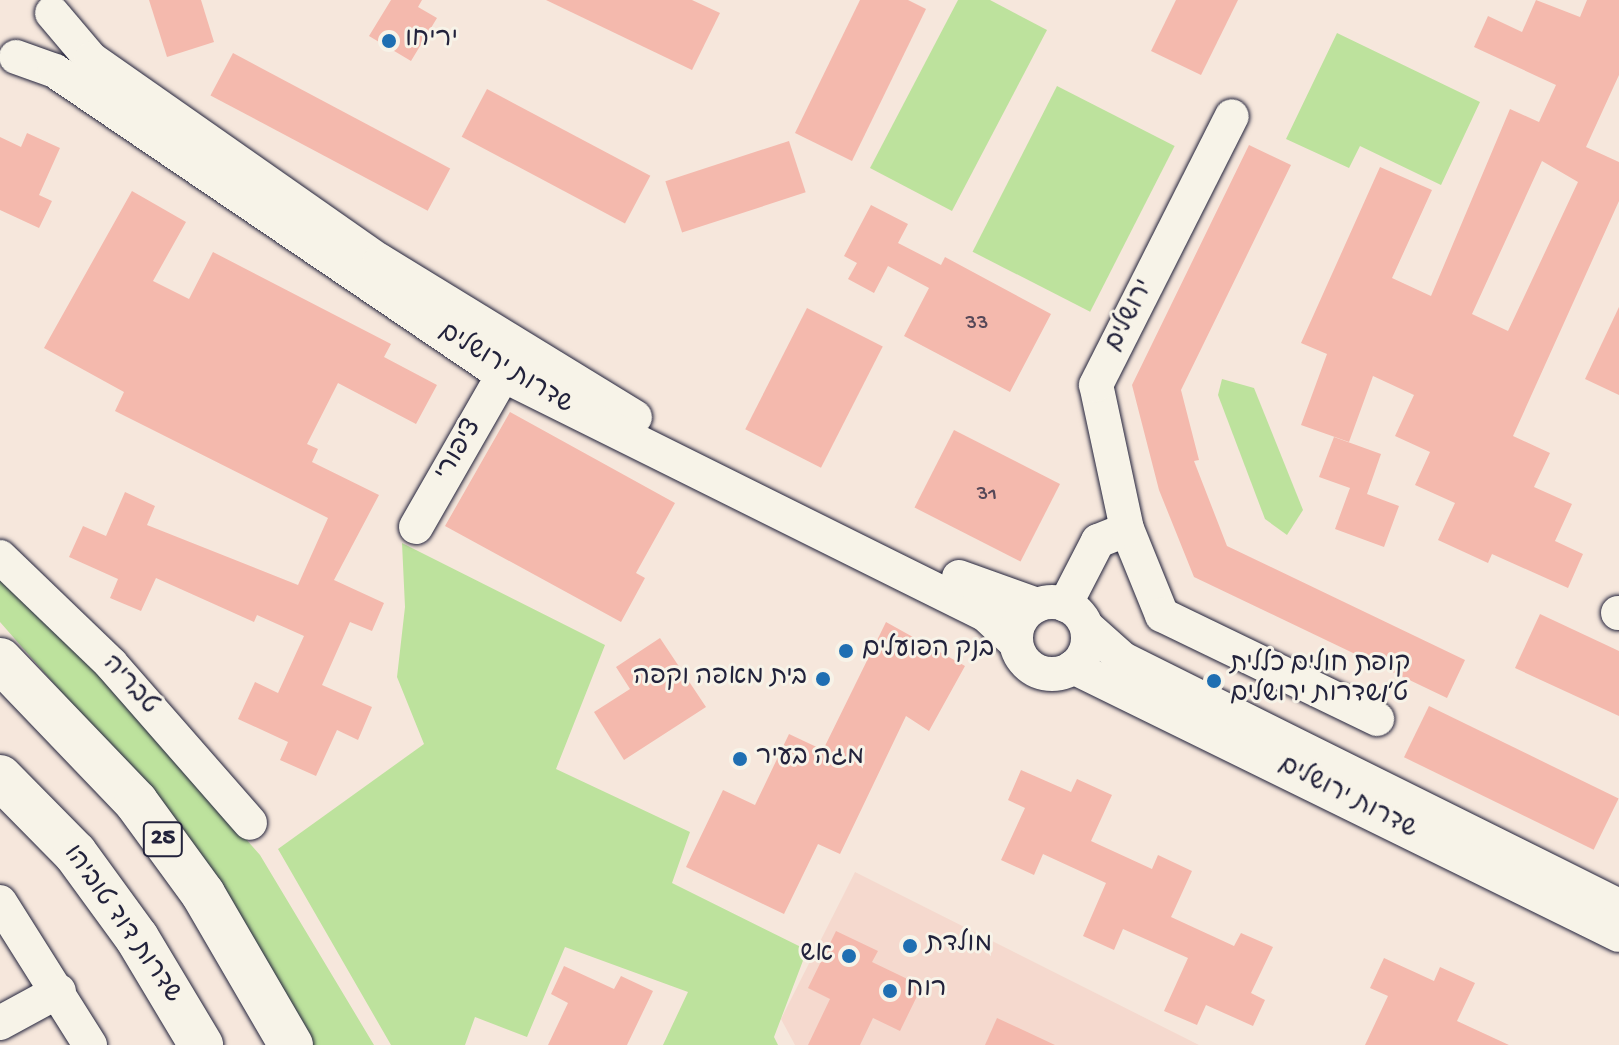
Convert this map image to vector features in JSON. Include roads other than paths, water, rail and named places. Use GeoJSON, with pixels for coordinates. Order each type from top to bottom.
{"type":"FeatureCollection","features":[{"type":"Feature","properties":{"kind":"highway","name":"25"},"geometry":{"type":"LineString","coordinates":[[0,660],[136,802],[203,894],[291,1045]]}},
{"type":"Feature","properties":{"kind":"highway","name":"שדרות דוד טוביהו"},"geometry":{"type":"LineString","coordinates":[[0,777],[75,853],[137,938],[201,1045]]}},
{"type":"Feature","properties":{"kind":"street"},"geometry":{"type":"LineString","coordinates":[[5,58],[46,37],[50,3]]}},
{"type":"Feature","properties":{"kind":"street","name":"שדרות ירושלים"},"geometry":{"type":"LineString","coordinates":[[50,3],[91,59],[128,86],[380,261],[598,398],[856,529],[999,596],[1063,612],[1123,659],[1619,906]]}},
{"type":"Feature","properties":{"kind":"street","name":"שדרות ירושלים"},"geometry":{"type":"LineString","coordinates":[[5,58],[55,71],[503,375],[986,615],[1016,643]]}},
{"type":"Feature","properties":{"kind":"street","name":"ירושלים"},"geometry":{"type":"LineString","coordinates":[[1232,116],[1096,385],[1127,529],[1162,615],[1377,719]]}},
{"type":"Feature","properties":{"kind":"street","name":"ציפורי"},"geometry":{"type":"LineString","coordinates":[[416,527],[503,375]]}},
{"type":"Feature","properties":{"kind":"street"},"geometry":{"type":"LineString","coordinates":[[1063,612],[1098,541],[1127,529]]}},
{"type":"Feature","properties":{"kind":"street","name":"טבריה"},"geometry":{"type":"LineString","coordinates":[[0,557],[111,664],[250,823]]}},
{"type":"Feature","properties":{"kind":"street"},"geometry":{"type":"LineString","coordinates":[[1063,612],[1086,649],[1073,667],[1055,673],[1035,670],[1016,643],[1020,621],[1063,612]]}},
{"type":"Feature","properties":{"kind":"street","name":"שדרות ירושלים"},"geometry":{"type":"LineString","coordinates":[[1073,667],[1619,935]]}},
{"type":"Feature","properties":{"kind":"street"},"geometry":{"type":"LineString","coordinates":[[0,902],[59,991],[90,1045]]}},
{"type":"Feature","properties":{"kind":"street"},"geometry":{"type":"LineString","coordinates":[[0,1023],[59,991]]}},
{"type":"Feature","properties":{"kind":"place","name":"יריחו"},"geometry":{"type":"Point","coordinates":[389,41]}},
{"type":"Feature","properties":{"kind":"place","name":"בנק הפועלים"},"geometry":{"type":"Point","coordinates":[846,651]}},
{"type":"Feature","properties":{"kind":"place","name":"בית מאפה וקפה"},"geometry":{"type":"Point","coordinates":[823,679]}},
{"type":"Feature","properties":{"kind":"place","name":"קופת חולים כללית ט׳/שדרות ירושלים"},"geometry":{"type":"Point","coordinates":[1214,681]}},
{"type":"Feature","properties":{"kind":"place","name":"מגה בעיר"},"geometry":{"type":"Point","coordinates":[740,759]}},
{"type":"Feature","properties":{"kind":"place","name":"מולדת"},"geometry":{"type":"Point","coordinates":[910,946]}},
{"type":"Feature","properties":{"kind":"place","name":"אש"},"geometry":{"type":"Point","coordinates":[849,956]}},
{"type":"Feature","properties":{"kind":"place","name":"רוח"},"geometry":{"type":"Point","coordinates":[890,991]}}]}
